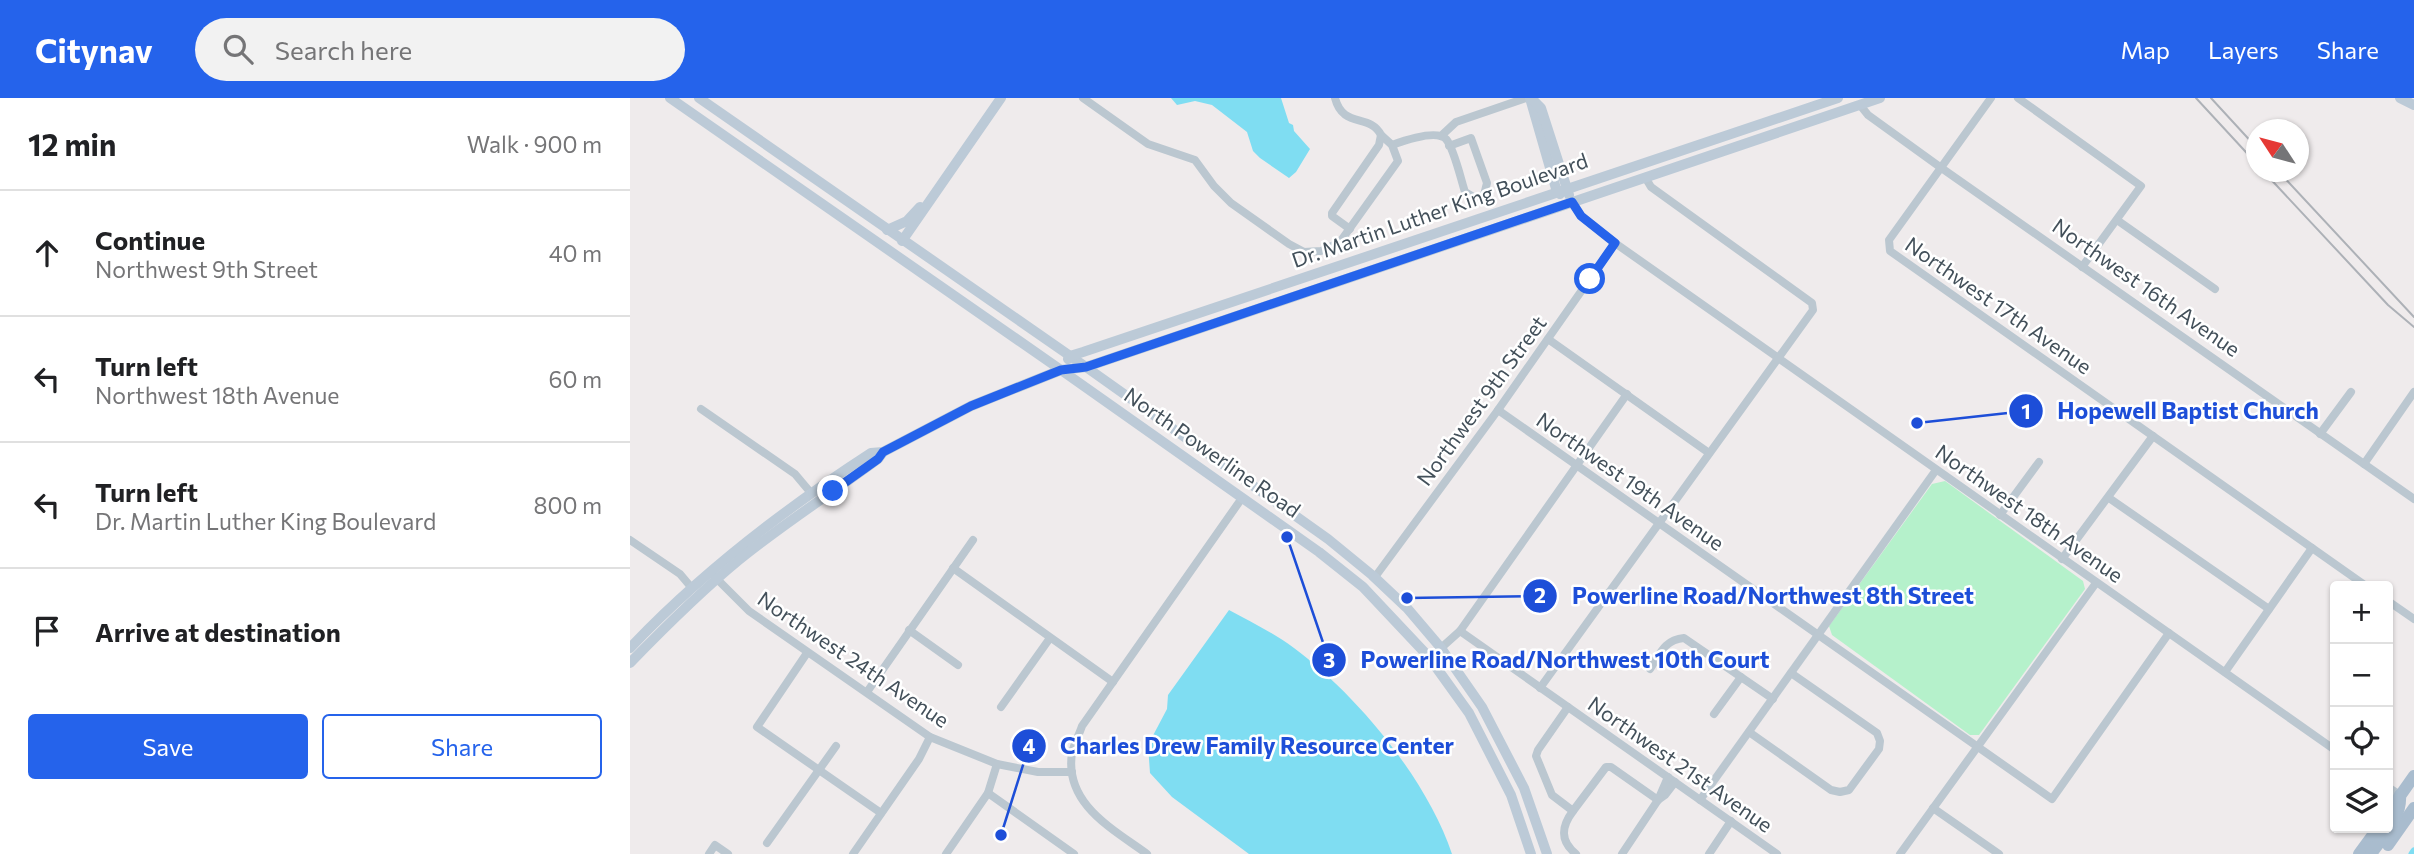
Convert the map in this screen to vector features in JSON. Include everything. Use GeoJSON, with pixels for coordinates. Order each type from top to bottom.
{"type":"FeatureCollection","features":[{"type":"Feature","properties":{"kind":"main road","name":"North Powerline Road"},"geometry":{"type":"LineString","coordinates":[[670,98],[1319,552],[1363,587],[1428,656],[1469,713],[1511,795],[1531,854]]}},
{"type":"Feature","properties":{"kind":"main road","name":"North Powerline Road"},"geometry":{"type":"LineString","coordinates":[[699,98],[1086,367],[1328,539],[1375,577],[1407,608],[1441,648],[1482,707],[1502,742],[1531,807],[1547,854]]}},
{"type":"Feature","properties":{"kind":"main road"},"geometry":{"type":"LineString","coordinates":[[863,231],[888,241],[902,241],[1001,98]]}},
{"type":"Feature","properties":{"kind":"main road"},"geometry":{"type":"LineString","coordinates":[[1529,98],[1541,108],[1561,190],[1572,202]]}},
{"type":"Feature","properties":{"kind":"main road","name":"Dr. Martin Luther King Boulevard"},"geometry":{"type":"LineString","coordinates":[[630,663],[713,575],[811,493],[871,453],[883,452],[971,406],[1061,370],[1086,367],[1837,113],[1860,101],[1880,98]]}},
{"type":"Feature","properties":{"kind":"main road"},"geometry":{"type":"LineString","coordinates":[[2400,98],[2414,105]]}},
{"type":"Feature","properties":{"kind":"main road"},"geometry":{"type":"LineString","coordinates":[[1833,99],[1837,113]]}},
{"type":"Feature","properties":{"kind":"main road","name":"Dr. Martin Luther King Boulevard"},"geometry":{"type":"LineString","coordinates":[[1070,356],[1833,99]]}},
{"type":"Feature","properties":{"kind":"main road"},"geometry":{"type":"LineString","coordinates":[[887,230],[907,221],[933,196]]}},
{"type":"Feature","properties":{"kind":"main road"},"geometry":{"type":"LineString","coordinates":[[897,255],[903,252],[925,256]]}},
{"type":"Feature","properties":{"kind":"main road"},"geometry":{"type":"LineString","coordinates":[[1061,370],[1070,356]]}},
{"type":"Feature","properties":{"kind":"main road","name":"Dr. Martin Luther King Boulevard"},"geometry":{"type":"LineString","coordinates":[[630,648],[691,587],[713,575],[878,459],[883,452]]}},
{"type":"Feature","properties":{"kind":"main road"},"geometry":{"type":"LineString","coordinates":[[1242,498],[1280,505]]}},
{"type":"Feature","properties":{"kind":"main road"},"geometry":{"type":"LineString","coordinates":[[655,636],[658,626],[684,601],[691,587]]}},
{"type":"Feature","properties":{"kind":"main road"},"geometry":{"type":"LineString","coordinates":[[1415,641],[1430,649],[1441,648]]}},
{"type":"Feature","properties":{"kind":"main road"},"geometry":{"type":"LineString","coordinates":[[1428,656],[1451,662]]}},
{"type":"Feature","properties":{"kind":"main road"},"geometry":{"type":"LineString","coordinates":[[2393,806],[2414,776]]}},
{"type":"Feature","properties":{"kind":"main road"},"geometry":{"type":"LineString","coordinates":[[2382,854],[2413,810],[2409,799],[2414,786]]}},
{"type":"Feature","properties":{"kind":"main road"},"geometry":{"type":"LineString","coordinates":[[1511,795],[1523,805],[1531,807]]}},
{"type":"Feature","properties":{"kind":"main road"},"geometry":{"type":"LineString","coordinates":[[2371,854],[2397,817],[2401,805],[2400,796]]}},
{"type":"Feature","properties":{"kind":"main road"},"geometry":{"type":"LineString","coordinates":[[1518,816],[1528,819],[1538,827]]}},
{"type":"Feature","properties":{"kind":"main road"},"geometry":{"type":"LineString","coordinates":[[2359,854],[2374,833]]}},
{"type":"Feature","properties":{"kind":"street"},"geometry":{"type":"LineString","coordinates":[[1083,98],[1148,144],[1195,160],[1214,186],[1231,203],[1304,252],[1321,251],[1340,242],[1398,161],[1392,145],[1372,124],[1350,119],[1343,114],[1335,98]]}},
{"type":"Feature","properties":{"kind":"street"},"geometry":{"type":"LineString","coordinates":[[1392,145],[1413,138],[1441,136],[1457,122],[1529,98]]}},
{"type":"Feature","properties":{"kind":"street"},"geometry":{"type":"LineString","coordinates":[[1940,167],[1991,98]]}},
{"type":"Feature","properties":{"kind":"street"},"geometry":{"type":"LineString","coordinates":[[2018,98],[2141,186],[2082,267]]}},
{"type":"Feature","properties":{"kind":"street","name":"Northwest 16th Avenue"},"geometry":{"type":"LineString","coordinates":[[1860,101],[1868,115],[1940,167],[2414,499]]}},
{"type":"Feature","properties":{"kind":"street"},"geometry":{"type":"LineString","coordinates":[[1350,229],[1332,216],[1332,212],[1379,145],[1381,135]]}},
{"type":"Feature","properties":{"kind":"street"},"geometry":{"type":"LineString","coordinates":[[1441,136],[1447,140],[1449,146],[1465,192],[1475,198],[1484,195],[1487,183],[1471,138],[1449,146]]}},
{"type":"Feature","properties":{"kind":"street","name":"Northwest 17th Avenue"},"geometry":{"type":"LineString","coordinates":[[1940,167],[1889,240],[1888,245],[1894,255],[2359,581]]}},
{"type":"Feature","properties":{"kind":"street"},"geometry":{"type":"LineString","coordinates":[[1540,688],[1813,310],[1812,303],[1651,187],[1645,177]]}},
{"type":"Feature","properties":{"kind":"street","name":"Northwest 18th Avenue"},"geometry":{"type":"LineString","coordinates":[[1572,202],[1581,216],[1615,243],[2330,746]]}},
{"type":"Feature","properties":{"kind":"street"},"geometry":{"type":"LineString","coordinates":[[2116,220],[2215,289]]}},
{"type":"Feature","properties":{"kind":"street","name":"Northwest 9th Street"},"geometry":{"type":"LineString","coordinates":[[1375,577],[1498,410],[1615,243]]}},
{"type":"Feature","properties":{"kind":"street"},"geometry":{"type":"LineString","coordinates":[[1548,339],[1709,453]]}},
{"type":"Feature","properties":{"kind":"street"},"geometry":{"type":"LineString","coordinates":[[2320,434],[2351,392]]}},
{"type":"Feature","properties":{"kind":"street"},"geometry":{"type":"LineString","coordinates":[[2364,464],[2414,392]]}},
{"type":"Feature","properties":{"kind":"street"},"geometry":{"type":"LineString","coordinates":[[1441,648],[1460,631],[1627,394]]}},
{"type":"Feature","properties":{"kind":"street"},"geometry":{"type":"LineString","coordinates":[[701,409],[795,474],[811,493]]}},
{"type":"Feature","properties":{"kind":"street","name":"Northwest 19th Avenue"},"geometry":{"type":"LineString","coordinates":[[1498,410],[2052,799],[2169,633]]}},
{"type":"Feature","properties":{"kind":"street"},"geometry":{"type":"LineString","coordinates":[[2062,559],[2152,436]]}},
{"type":"Feature","properties":{"kind":"street"},"geometry":{"type":"LineString","coordinates":[[2000,515],[2039,462]]}},
{"type":"Feature","properties":{"kind":"street"},"geometry":{"type":"LineString","coordinates":[[1700,800],[1936,470]]}},
{"type":"Feature","properties":{"kind":"street"},"geometry":{"type":"LineString","coordinates":[[1147,854],[1100,820],[1082,801],[1072,772],[1072,752],[1082,726],[1242,498]]}},
{"type":"Feature","properties":{"kind":"street"},"geometry":{"type":"LineString","coordinates":[[2109,498],[2269,610]]}},
{"type":"Feature","properties":{"kind":"street"},"geometry":{"type":"LineString","coordinates":[[630,540],[680,575],[691,587]]}},
{"type":"Feature","properties":{"kind":"street"},"geometry":{"type":"LineString","coordinates":[[867,692],[973,540]]}},
{"type":"Feature","properties":{"kind":"street"},"geometry":{"type":"LineString","coordinates":[[2225,672],[2312,548]]}},
{"type":"Feature","properties":{"kind":"street"},"geometry":{"type":"LineString","coordinates":[[953,568],[1113,682]]}},
{"type":"Feature","properties":{"kind":"street","name":"Northwest 24th Avenue"},"geometry":{"type":"LineString","coordinates":[[713,575],[749,611],[930,737],[997,764],[1038,772],[1072,772]]}},
{"type":"Feature","properties":{"kind":"street"},"geometry":{"type":"LineString","coordinates":[[1900,854],[2096,583]]}},
{"type":"Feature","properties":{"kind":"street"},"geometry":{"type":"LineString","coordinates":[[2393,604],[2414,619]]}},
{"type":"Feature","properties":{"kind":"street"},"geometry":{"type":"LineString","coordinates":[[909,630],[958,665]]}},
{"type":"Feature","properties":{"kind":"street","name":"Northwest 21st Avenue"},"geometry":{"type":"LineString","coordinates":[[1460,631],[1777,854]]}},
{"type":"Feature","properties":{"kind":"street"},"geometry":{"type":"LineString","coordinates":[[1001,708],[1050,638]]}},
{"type":"Feature","properties":{"kind":"street"},"geometry":{"type":"LineString","coordinates":[[1650,669],[1668,643],[1673,639],[1684,638],[1773,699]]}},
{"type":"Feature","properties":{"kind":"street"},"geometry":{"type":"LineString","coordinates":[[807,653],[757,727],[881,813]]}},
{"type":"Feature","properties":{"kind":"street"},"geometry":{"type":"LineString","coordinates":[[1749,732],[1831,790],[1840,792],[1849,790],[1879,749],[1877,733],[1791,673]]}},
{"type":"Feature","properties":{"kind":"street"},"geometry":{"type":"LineString","coordinates":[[1714,714],[1741,677]]}},
{"type":"Feature","properties":{"kind":"street"},"geometry":{"type":"LineString","coordinates":[[1568,707],[1536,756],[1552,794],[1573,811]]}},
{"type":"Feature","properties":{"kind":"street"},"geometry":{"type":"LineString","coordinates":[[853,854],[919,759],[930,737]]}},
{"type":"Feature","properties":{"kind":"street"},"geometry":{"type":"LineString","coordinates":[[767,844],[836,746]]}},
{"type":"Feature","properties":{"kind":"street"},"geometry":{"type":"LineString","coordinates":[[946,854],[988,793],[997,764]]}},
{"type":"Feature","properties":{"kind":"street"},"geometry":{"type":"LineString","coordinates":[[1576,854],[1567,846],[1564,824],[1606,766],[1658,800]]}},
{"type":"Feature","properties":{"kind":"street"},"geometry":{"type":"LineString","coordinates":[[1622,854],[1658,800],[1665,795],[1671,780]]}},
{"type":"Feature","properties":{"kind":"street"},"geometry":{"type":"LineString","coordinates":[[2393,791],[2400,796]]}},
{"type":"Feature","properties":{"kind":"street"},"geometry":{"type":"LineString","coordinates":[[988,793],[1074,854]]}},
{"type":"Feature","properties":{"kind":"street"},"geometry":{"type":"LineString","coordinates":[[1933,808],[1998,854]]}},
{"type":"Feature","properties":{"kind":"street"},"geometry":{"type":"LineString","coordinates":[[1709,854],[1731,821]]}},
{"type":"Feature","properties":{"kind":"street"},"geometry":{"type":"LineString","coordinates":[[709,854],[715,845],[728,854]]}},
{"type":"Feature","properties":{"kind":"green space"},"geometry":{"type":"Polygon","coordinates":[[[1945,481],[2083,581],[2085,589],[1979,735],[1970,735],[1832,635],[1829,626],[1932,484],[1945,481]]]}},
{"type":"Feature","properties":{"kind":"water"},"geometry":{"type":"Polygon","coordinates":[[[1171,98],[1281,98],[1289,123],[1310,149],[1296,172],[1289,178],[1260,158],[1253,151],[1247,132],[1212,105],[1195,101],[1177,105],[1171,98]]]}},
{"type":"Feature","properties":{"kind":"water"},"geometry":{"type":"Polygon","coordinates":[[[1229,610],[1294,648],[1342,689],[1365,714],[1408,768],[1441,826],[1452,854],[1249,854],[1172,797],[1150,773],[1148,745],[1167,709],[1168,695],[1229,610]]]}},
{"type":"Feature","properties":{"kind":"railway"},"geometry":{"type":"LineString","coordinates":[[2196,98],[2246,152]]}},
{"type":"Feature","properties":{"kind":"railway"},"geometry":{"type":"LineString","coordinates":[[2211,98],[2246,136]]}},
{"type":"Feature","properties":{"kind":"railway"},"geometry":{"type":"LineString","coordinates":[[2273,182],[2388,305],[2414,327]]}},
{"type":"Feature","properties":{"kind":"railway"},"geometry":{"type":"LineString","coordinates":[[2288,182],[2414,317]]}},
{"type":"Feature","properties":{"kind":"place","name":"Hopewell Baptist Church"},"geometry":{"type":"Point","coordinates":[1917,423]}},
{"type":"Feature","properties":{"kind":"place","name":"Powerline Road/Northwest 10th Court"},"geometry":{"type":"Point","coordinates":[1287,537]}},
{"type":"Feature","properties":{"kind":"place","name":"Powerline Road/Northwest 8th Street"},"geometry":{"type":"Point","coordinates":[1407,598]}},
{"type":"Feature","properties":{"kind":"place","name":"Charles Drew Family Resource Center"},"geometry":{"type":"Point","coordinates":[1001,835]}},
{"type":"Feature","properties":{"kind":"route"},"geometry":{"type":"LineString","coordinates":[[833,491],[878,459],[883,452],[944,418],[1061,370],[1086,367],[1572,202],[1581,216],[1615,243],[1590,279]]}}]}
